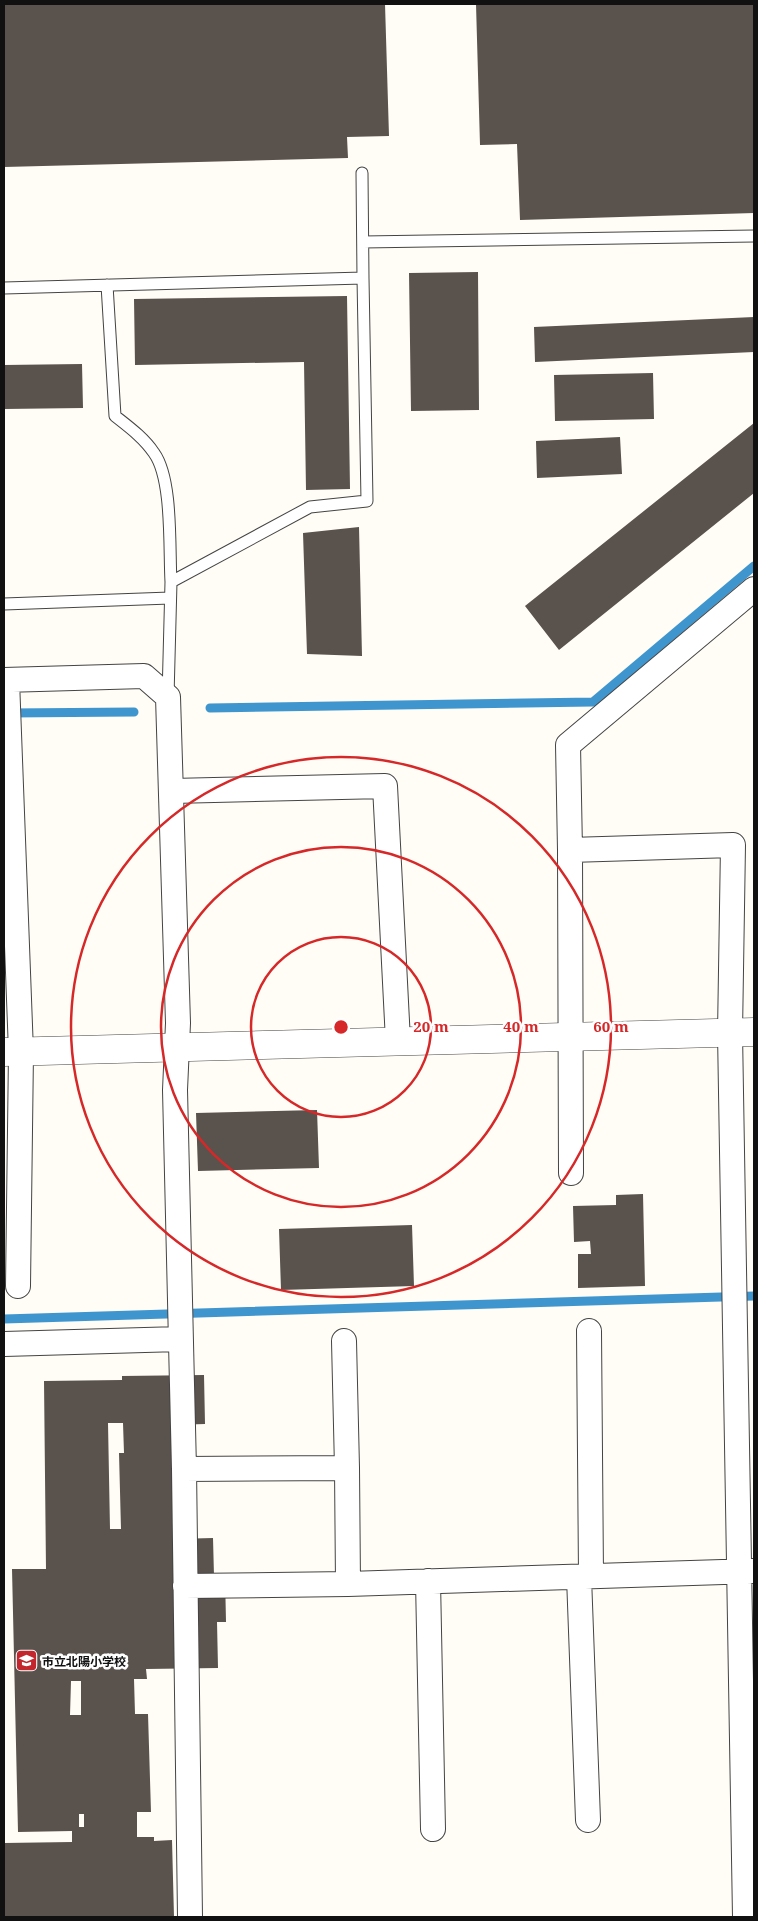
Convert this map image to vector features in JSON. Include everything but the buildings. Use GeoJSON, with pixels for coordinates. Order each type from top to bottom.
{"type":"FeatureCollection","features":[{"type":"Feature","properties":{"kind":"street"},"geometry":{"type":"LineString","coordinates":[[571,1173],[572,1036],[568,745],[754,589]]}},
{"type":"Feature","properties":{"kind":"street"},"geometry":{"type":"LineString","coordinates":[[18,1286],[6,696],[144,676],[168,697],[172,792],[178,1023],[175,1090],[184,1469],[190,1917]]}},
{"type":"Feature","properties":{"kind":"street"},"geometry":{"type":"LineString","coordinates":[[172,792],[385,786],[398,1040]]}},
{"type":"Feature","properties":{"kind":"street"},"geometry":{"type":"LineString","coordinates":[[570,850],[733,845],[742,1032],[735,1300],[746,1437],[749,1836],[745,1917]]}},
{"type":"Feature","properties":{"kind":"street"},"geometry":{"type":"LineString","coordinates":[[12,1052],[176,1046],[742,1032]]}},
{"type":"Feature","properties":{"kind":"street"},"geometry":{"type":"LineString","coordinates":[[4,1344],[180,1323]]}},
{"type":"Feature","properties":{"kind":"street"},"geometry":{"type":"LineString","coordinates":[[588,1820],[585,1576],[589,1331]]}},
{"type":"Feature","properties":{"kind":"street"},"geometry":{"type":"LineString","coordinates":[[344,1341],[348,1584]]}},
{"type":"Feature","properties":{"kind":"street"},"geometry":{"type":"LineString","coordinates":[[184,1469],[347,1468]]}},
{"type":"Feature","properties":{"kind":"street"},"geometry":{"type":"LineString","coordinates":[[185,1586],[348,1584],[747,1571]]}},
{"type":"Feature","properties":{"kind":"street"},"geometry":{"type":"LineString","coordinates":[[428,1581],[433,1829]]}},
{"type":"Feature","properties":{"kind":"lane"},"geometry":{"type":"LineString","coordinates":[[171,582],[310,507],[367,502],[362,173]]}},
{"type":"Feature","properties":{"kind":"lane"},"geometry":{"type":"LineString","coordinates":[[363,242],[754,236]]}},
{"type":"Feature","properties":{"kind":"lane"},"geometry":{"type":"LineString","coordinates":[[4,288],[363,278]]}},
{"type":"Feature","properties":{"kind":"lane"},"geometry":{"type":"LineString","coordinates":[[107,285],[115,416],[136,432],[155,454],[165,476],[171,582],[168,697]]}},
{"type":"Feature","properties":{"kind":"lane"},"geometry":{"type":"LineString","coordinates":[[4,604],[170,598]]}},
{"type":"Feature","properties":{"kind":"waterway"},"geometry":{"type":"LineString","coordinates":[[210,708],[593,702],[754,566]]}},
{"type":"Feature","properties":{"kind":"waterway"},"geometry":{"type":"LineString","coordinates":[[9,713],[134,712]]}},
{"type":"Feature","properties":{"kind":"waterway"},"geometry":{"type":"LineString","coordinates":[[4,1319],[754,1296]]}},
{"type":"Feature","properties":{"kind":"place","name":"市立北陽小学校"},"geometry":{"type":"Point","coordinates":[26,1661]}}]}
